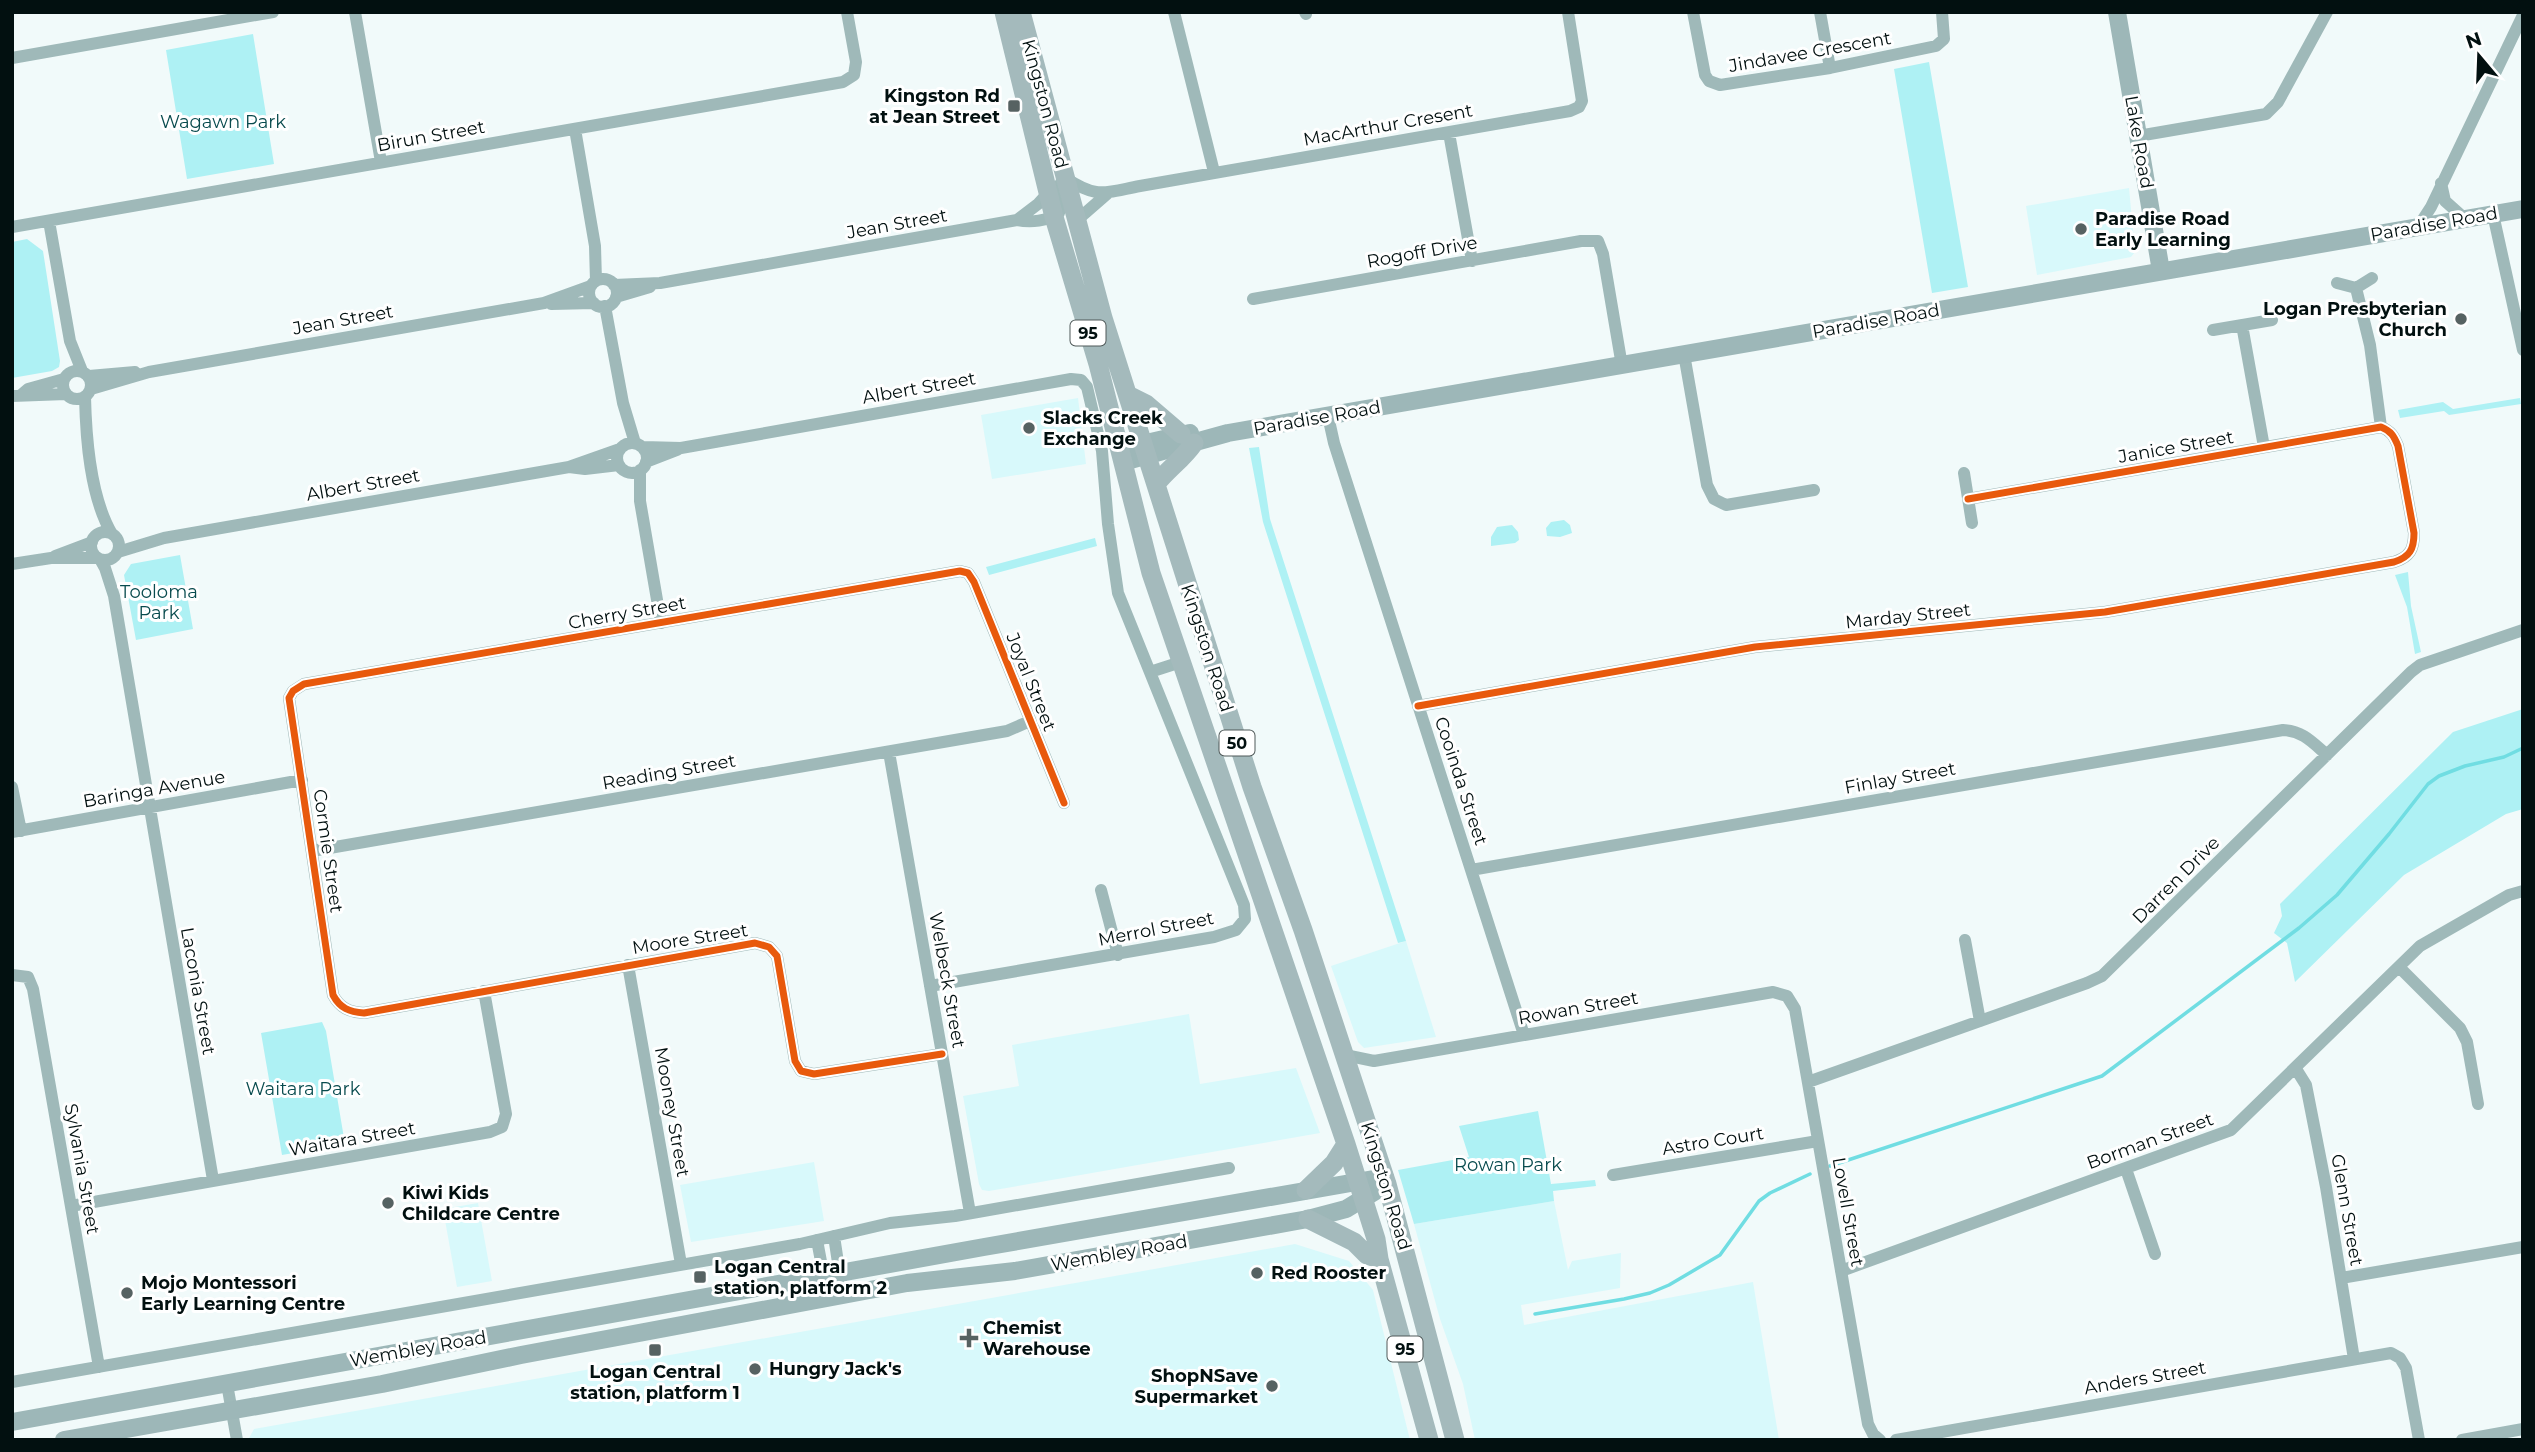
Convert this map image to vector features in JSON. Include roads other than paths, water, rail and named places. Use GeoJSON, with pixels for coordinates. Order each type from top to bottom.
{"type":"FeatureCollection","features":[{"type":"Feature","properties":{"kind":"main road","name":"Kingston Road"},"geometry":{"type":"LineString","coordinates":[[1004,12],[1054,217],[1098,364],[1145,552],[1346,1144],[1376,1239],[1378,1259],[1429,1440]]}},
{"type":"Feature","properties":{"kind":"main road","name":"Kingston Road"},"geometry":{"type":"LineString","coordinates":[[1021,12],[1076,221],[1144,450],[1252,788],[1386,1181],[1455,1440]]}},
{"type":"Feature","properties":{"kind":"main road","name":"Lake Road"},"geometry":{"type":"LineString","coordinates":[[2117,12],[2161,271]]}},
{"type":"Feature","properties":{"kind":"main road","name":"Paradise Road"},"geometry":{"type":"LineString","coordinates":[[1121,456],[1188,439],[2523,208]]}},
{"type":"Feature","properties":{"kind":"main road"},"geometry":{"type":"LineString","coordinates":[[1128,395],[1146,404],[1188,439],[1185,456],[1169,467],[1156,484]]}},
{"type":"Feature","properties":{"kind":"main road"},"geometry":{"type":"LineString","coordinates":[[1306,1190],[1334,1163],[1346,1144]]}},
{"type":"Feature","properties":{"kind":"main road","name":"Wembley Road"},"geometry":{"type":"LineString","coordinates":[[12,1422],[1306,1190],[1360,1190],[1386,1181]]}},
{"type":"Feature","properties":{"kind":"main road","name":"Wembley Road"},"geometry":{"type":"LineString","coordinates":[[65,1440],[443,1373],[569,1346],[907,1283],[1015,1271],[1308,1220],[1336,1213],[1360,1190]]}},
{"type":"Feature","properties":{"kind":"main road"},"geometry":{"type":"LineString","coordinates":[[1308,1220],[1354,1242],[1367,1255],[1378,1259]]}},
{"type":"Feature","properties":{"kind":"street"},"geometry":{"type":"LineString","coordinates":[[12,58],[273,12]]}},
{"type":"Feature","properties":{"kind":"street"},"geometry":{"type":"LineString","coordinates":[[355,12],[381,163]]}},
{"type":"Feature","properties":{"kind":"street","name":"Birun Street"},"geometry":{"type":"LineString","coordinates":[[12,228],[843,82],[854,75],[856,62],[847,12]]}},
{"type":"Feature","properties":{"kind":"street"},"geometry":{"type":"LineString","coordinates":[[1174,12],[1214,172]]}},
{"type":"Feature","properties":{"kind":"street","name":"MacArthur Cresent"},"geometry":{"type":"LineString","coordinates":[[1064,177],[1087,191],[1107,194],[1214,172],[1561,113],[1579,107],[1582,101],[1568,12]]}},
{"type":"Feature","properties":{"kind":"street","name":"Jindavee Crescent"},"geometry":{"type":"LineString","coordinates":[[1693,12],[1702,67],[1709,81],[1720,85],[1924,50],[1936,46],[1944,39],[1942,12]]}},
{"type":"Feature","properties":{"kind":"street"},"geometry":{"type":"LineString","coordinates":[[1820,12],[1830,68]]}},
{"type":"Feature","properties":{"kind":"street"},"geometry":{"type":"LineString","coordinates":[[2138,136],[2266,114],[2278,102],[2328,12]]}},
{"type":"Feature","properties":{"kind":"street"},"geometry":{"type":"LineString","coordinates":[[2418,227],[2523,15]]}},
{"type":"Feature","properties":{"kind":"street"},"geometry":{"type":"LineString","coordinates":[[575,129],[595,246],[605,286],[613,302],[599,305]]}},
{"type":"Feature","properties":{"kind":"street"},"geometry":{"type":"LineString","coordinates":[[1449,133],[1472,261]]}},
{"type":"Feature","properties":{"kind":"street"},"geometry":{"type":"LineString","coordinates":[[1054,217],[1061,207],[1058,188],[1064,177]]}},
{"type":"Feature","properties":{"kind":"street"},"geometry":{"type":"LineString","coordinates":[[2441,182],[2445,201],[2464,218]]}},
{"type":"Feature","properties":{"kind":"street"},"geometry":{"type":"LineString","coordinates":[[1017,220],[1038,204],[1048,192]]}},
{"type":"Feature","properties":{"kind":"street","name":"MacArthur Cresent"},"geometry":{"type":"LineString","coordinates":[[1076,221],[1107,194]]}},
{"type":"Feature","properties":{"kind":"street"},"geometry":{"type":"LineString","coordinates":[[2493,214],[2523,350]]}},
{"type":"Feature","properties":{"kind":"street","name":"Jean Street"},"geometry":{"type":"LineString","coordinates":[[16,396],[28,389],[78,385],[132,371],[149,372],[544,303],[605,286],[660,283],[1017,220],[1028,222],[1054,217]]}},
{"type":"Feature","properties":{"kind":"street"},"geometry":{"type":"LineString","coordinates":[[49,221],[100,511],[119,545],[107,557],[92,551],[100,511]]}},
{"type":"Feature","properties":{"kind":"street","name":"Rogoff Drive"},"geometry":{"type":"LineString","coordinates":[[1253,299],[1581,241],[1598,241],[1603,254],[1622,366]]}},
{"type":"Feature","properties":{"kind":"street"},"geometry":{"type":"LineString","coordinates":[[2337,283],[2356,288],[2372,278]]}},
{"type":"Feature","properties":{"kind":"street"},"geometry":{"type":"LineString","coordinates":[[605,286],[589,295],[599,305],[631,446]]}},
{"type":"Feature","properties":{"kind":"street"},"geometry":{"type":"LineString","coordinates":[[2356,288],[2385,428]]}},
{"type":"Feature","properties":{"kind":"street","name":"Jean Street"},"geometry":{"type":"LineString","coordinates":[[544,303],[599,305]]}},
{"type":"Feature","properties":{"kind":"street"},"geometry":{"type":"LineString","coordinates":[[2213,330],[2272,320]]}},
{"type":"Feature","properties":{"kind":"street"},"geometry":{"type":"LineString","coordinates":[[2242,325],[2264,447]]}},
{"type":"Feature","properties":{"kind":"street"},"geometry":{"type":"LineString","coordinates":[[1684,354],[1707,485],[1714,499],[1726,505],[1814,490]]}},
{"type":"Feature","properties":{"kind":"street","name":"Albert Street"},"geometry":{"type":"LineString","coordinates":[[51,558],[94,539],[103,532],[125,539],[164,538],[569,467],[631,446],[681,448],[1071,379],[1081,380]]}},
{"type":"Feature","properties":{"kind":"street","name":"Merrol Street"},"geometry":{"type":"LineString","coordinates":[[930,986],[1118,955],[1225,934],[1238,929],[1245,919],[1243,901],[1116,585],[1099,432],[1089,392],[1081,380]]}},
{"type":"Feature","properties":{"kind":"street","name":"Cooinda Street"},"geometry":{"type":"LineString","coordinates":[[1328,416],[1524,1035]]}},
{"type":"Feature","properties":{"kind":"street","name":"Janice Street"},"geometry":{"type":"LineString","coordinates":[[1968,499],[2385,428]]}},
{"type":"Feature","properties":{"kind":"street","name":"Marday Street"},"geometry":{"type":"LineString","coordinates":[[1418,706],[1755,646],[2105,612],[2401,560],[2414,546],[2414,533],[2398,446],[2385,428]]}},
{"type":"Feature","properties":{"kind":"street"},"geometry":{"type":"LineString","coordinates":[[631,446],[646,454],[634,468]]}},
{"type":"Feature","properties":{"kind":"street"},"geometry":{"type":"LineString","coordinates":[[631,446],[617,457],[634,468],[661,623]]}},
{"type":"Feature","properties":{"kind":"street","name":"Albert Street"},"geometry":{"type":"LineString","coordinates":[[569,467],[634,468],[681,448]]}},
{"type":"Feature","properties":{"kind":"street"},"geometry":{"type":"LineString","coordinates":[[1964,473],[1972,523]]}},
{"type":"Feature","properties":{"kind":"street","name":"Albert Street"},"geometry":{"type":"LineString","coordinates":[[12,564],[51,558],[107,557],[164,538]]}},
{"type":"Feature","properties":{"kind":"street","name":"Laconia Street"},"geometry":{"type":"LineString","coordinates":[[107,557],[105,568],[114,596],[146,776],[149,808],[213,1180]]}},
{"type":"Feature","properties":{"kind":"street","name":"Cherry Street"},"geometry":{"type":"LineString","coordinates":[[293,691],[304,684],[953,572],[968,573]]}},
{"type":"Feature","properties":{"kind":"street","name":"Joyal Street"},"geometry":{"type":"LineString","coordinates":[[968,573],[1064,803]]}},
{"type":"Feature","properties":{"kind":"street","name":"Darren Drive"},"geometry":{"type":"LineString","coordinates":[[1808,1082],[2102,976],[2411,672],[2420,665],[2523,630]]}},
{"type":"Feature","properties":{"kind":"street"},"geometry":{"type":"LineString","coordinates":[[1150,672],[1181,662]]}},
{"type":"Feature","properties":{"kind":"street","name":"Cormie Street"},"geometry":{"type":"LineString","coordinates":[[293,691],[289,698],[289,708],[333,995],[337,1003],[348,1011]]}},
{"type":"Feature","properties":{"kind":"street","name":"Reading Street"},"geometry":{"type":"LineString","coordinates":[[313,851],[1007,731],[1030,721]]}},
{"type":"Feature","properties":{"kind":"street","name":"Finlay Street"},"geometry":{"type":"LineString","coordinates":[[1471,870],[2283,730],[2297,731],[2307,736],[2327,755]]}},
{"type":"Feature","properties":{"kind":"street","name":"Welbeck Street"},"geometry":{"type":"LineString","coordinates":[[889,752],[970,1213]]}},
{"type":"Feature","properties":{"kind":"street","name":"Baringa Avenue"},"geometry":{"type":"LineString","coordinates":[[16,831],[302,780]]}},
{"type":"Feature","properties":{"kind":"street"},"geometry":{"type":"LineString","coordinates":[[12,787],[16,831]]}},
{"type":"Feature","properties":{"kind":"street"},"geometry":{"type":"LineString","coordinates":[[1101,890],[1118,955]]}},
{"type":"Feature","properties":{"kind":"street","name":"Borman Street"},"geometry":{"type":"LineString","coordinates":[[1841,1271],[2231,1130],[2420,946],[2509,895],[2523,891]]}},
{"type":"Feature","properties":{"kind":"street"},"geometry":{"type":"LineString","coordinates":[[1965,940],[1980,1021]]}},
{"type":"Feature","properties":{"kind":"street","name":"Moore Street"},"geometry":{"type":"LineString","coordinates":[[348,1011],[363,1013],[755,943],[769,947],[777,956],[794,1061],[801,1071],[814,1074],[942,1054]]}},
{"type":"Feature","properties":{"kind":"street","name":"Mooney Street"},"geometry":{"type":"LineString","coordinates":[[628,965],[681,1264]]}},
{"type":"Feature","properties":{"kind":"street"},"geometry":{"type":"LineString","coordinates":[[2400,968],[2460,1028],[2467,1042],[2478,1104]]}},
{"type":"Feature","properties":{"kind":"street","name":"Sylvania Street"},"geometry":{"type":"LineString","coordinates":[[12,975],[28,977],[33,989],[99,1367]]}},
{"type":"Feature","properties":{"kind":"street","name":"Waitara Street"},"geometry":{"type":"LineString","coordinates":[[71,1206],[490,1132],[502,1127],[506,1114],[484,991]]}},
{"type":"Feature","properties":{"kind":"street","name":"Rowan Street"},"geometry":{"type":"LineString","coordinates":[[1345,1055],[1374,1061],[1773,992],[1787,996]]}},
{"type":"Feature","properties":{"kind":"street","name":"Lovell Street"},"geometry":{"type":"LineString","coordinates":[[1787,996],[1795,1009],[1868,1423],[1877,1437]]}},
{"type":"Feature","properties":{"kind":"street","name":"Rowan Street"},"geometry":{"type":"LineString","coordinates":[[1352,1077],[1374,1061]]}},
{"type":"Feature","properties":{"kind":"street","name":"Glenn Street"},"geometry":{"type":"LineString","coordinates":[[2296,1069],[2306,1085],[2354,1359]]}},
{"type":"Feature","properties":{"kind":"street","name":"Astro Court"},"geometry":{"type":"LineString","coordinates":[[1614,1175],[1818,1141]]}},
{"type":"Feature","properties":{"kind":"street"},"geometry":{"type":"LineString","coordinates":[[12,1382],[817,1240],[890,1223],[970,1213],[1229,1168]]}},
{"type":"Feature","properties":{"kind":"street"},"geometry":{"type":"LineString","coordinates":[[2126,1169],[2155,1254]]}},
{"type":"Feature","properties":{"kind":"street"},"geometry":{"type":"LineString","coordinates":[[834,1236],[832,1274],[836,1297]]}},
{"type":"Feature","properties":{"kind":"street"},"geometry":{"type":"LineString","coordinates":[[817,1240],[832,1274]]}},
{"type":"Feature","properties":{"kind":"street"},"geometry":{"type":"LineString","coordinates":[[2341,1278],[2523,1247]]}},
{"type":"Feature","properties":{"kind":"street","name":"Anders Street"},"geometry":{"type":"LineString","coordinates":[[1896,1440],[1962,1434],[2391,1353],[2400,1358],[2406,1368],[2419,1440]]}},
{"type":"Feature","properties":{"kind":"street"},"geometry":{"type":"LineString","coordinates":[[227,1384],[237,1440]]}},
{"type":"Feature","properties":{"kind":"street"},"geometry":{"type":"LineString","coordinates":[[2462,1440],[2523,1429]]}},
{"type":"Feature","properties":{"kind":"waterway"},"geometry":{"type":"LineString","coordinates":[[1830,1166],[2102,1076],[2299,928],[2337,895],[2428,784],[2439,776],[2465,766],[2504,757],[2523,748]]}},
{"type":"Feature","properties":{"kind":"waterway"},"geometry":{"type":"LineString","coordinates":[[1535,1314],[1624,1299],[1669,1285],[1720,1255],[1759,1201],[1810,1174]]}},
{"type":"Feature","properties":{"kind":"place","name":"Kingston Rd at Jean Street"},"geometry":{"type":"Point","coordinates":[1014,106]}},
{"type":"Feature","properties":{"kind":"place","name":"Paradise Road Early Learning"},"geometry":{"type":"Point","coordinates":[2081,229]}},
{"type":"Feature","properties":{"kind":"place","name":"Logan Presbyterian Church"},"geometry":{"type":"Point","coordinates":[2461,319]}},
{"type":"Feature","properties":{"kind":"place","name":"Slacks Creek Exchange"},"geometry":{"type":"Point","coordinates":[1029,428]}},
{"type":"Feature","properties":{"kind":"place","name":"Kiwi Kids Childcare Centre"},"geometry":{"type":"Point","coordinates":[388,1203]}},
{"type":"Feature","properties":{"kind":"place","name":"Red Rooster"},"geometry":{"type":"Point","coordinates":[1257,1273]}},
{"type":"Feature","properties":{"kind":"place","name":"Logan Central station, platform 2"},"geometry":{"type":"Point","coordinates":[700,1277]}},
{"type":"Feature","properties":{"kind":"place","name":"Mojo Montessori Early Learning Centre"},"geometry":{"type":"Point","coordinates":[127,1293]}},
{"type":"Feature","properties":{"kind":"place","name":"Chemist Warehouse"},"geometry":{"type":"Point","coordinates":[969,1338]}},
{"type":"Feature","properties":{"kind":"place","name":"Logan Central station, platform 1"},"geometry":{"type":"Point","coordinates":[655,1350]}},
{"type":"Feature","properties":{"kind":"place","name":"Hungry Jack's"},"geometry":{"type":"Point","coordinates":[755,1369]}},
{"type":"Feature","properties":{"kind":"place","name":"ShopNSave Supermarket"},"geometry":{"type":"Point","coordinates":[1272,1386]}},
{"type":"Feature","properties":{"kind":"park label","name":"Wagawn Park"},"geometry":{"type":"Point","coordinates":[223,122]}},
{"type":"Feature","properties":{"kind":"park label","name":"Tooloma Park"},"geometry":{"type":"Point","coordinates":[159,602]}},
{"type":"Feature","properties":{"kind":"park label","name":"Waitara Park"},"geometry":{"type":"Point","coordinates":[303,1089]}},
{"type":"Feature","properties":{"kind":"park label","name":"Rowan Park"},"geometry":{"type":"Point","coordinates":[1508,1165]}}]}
